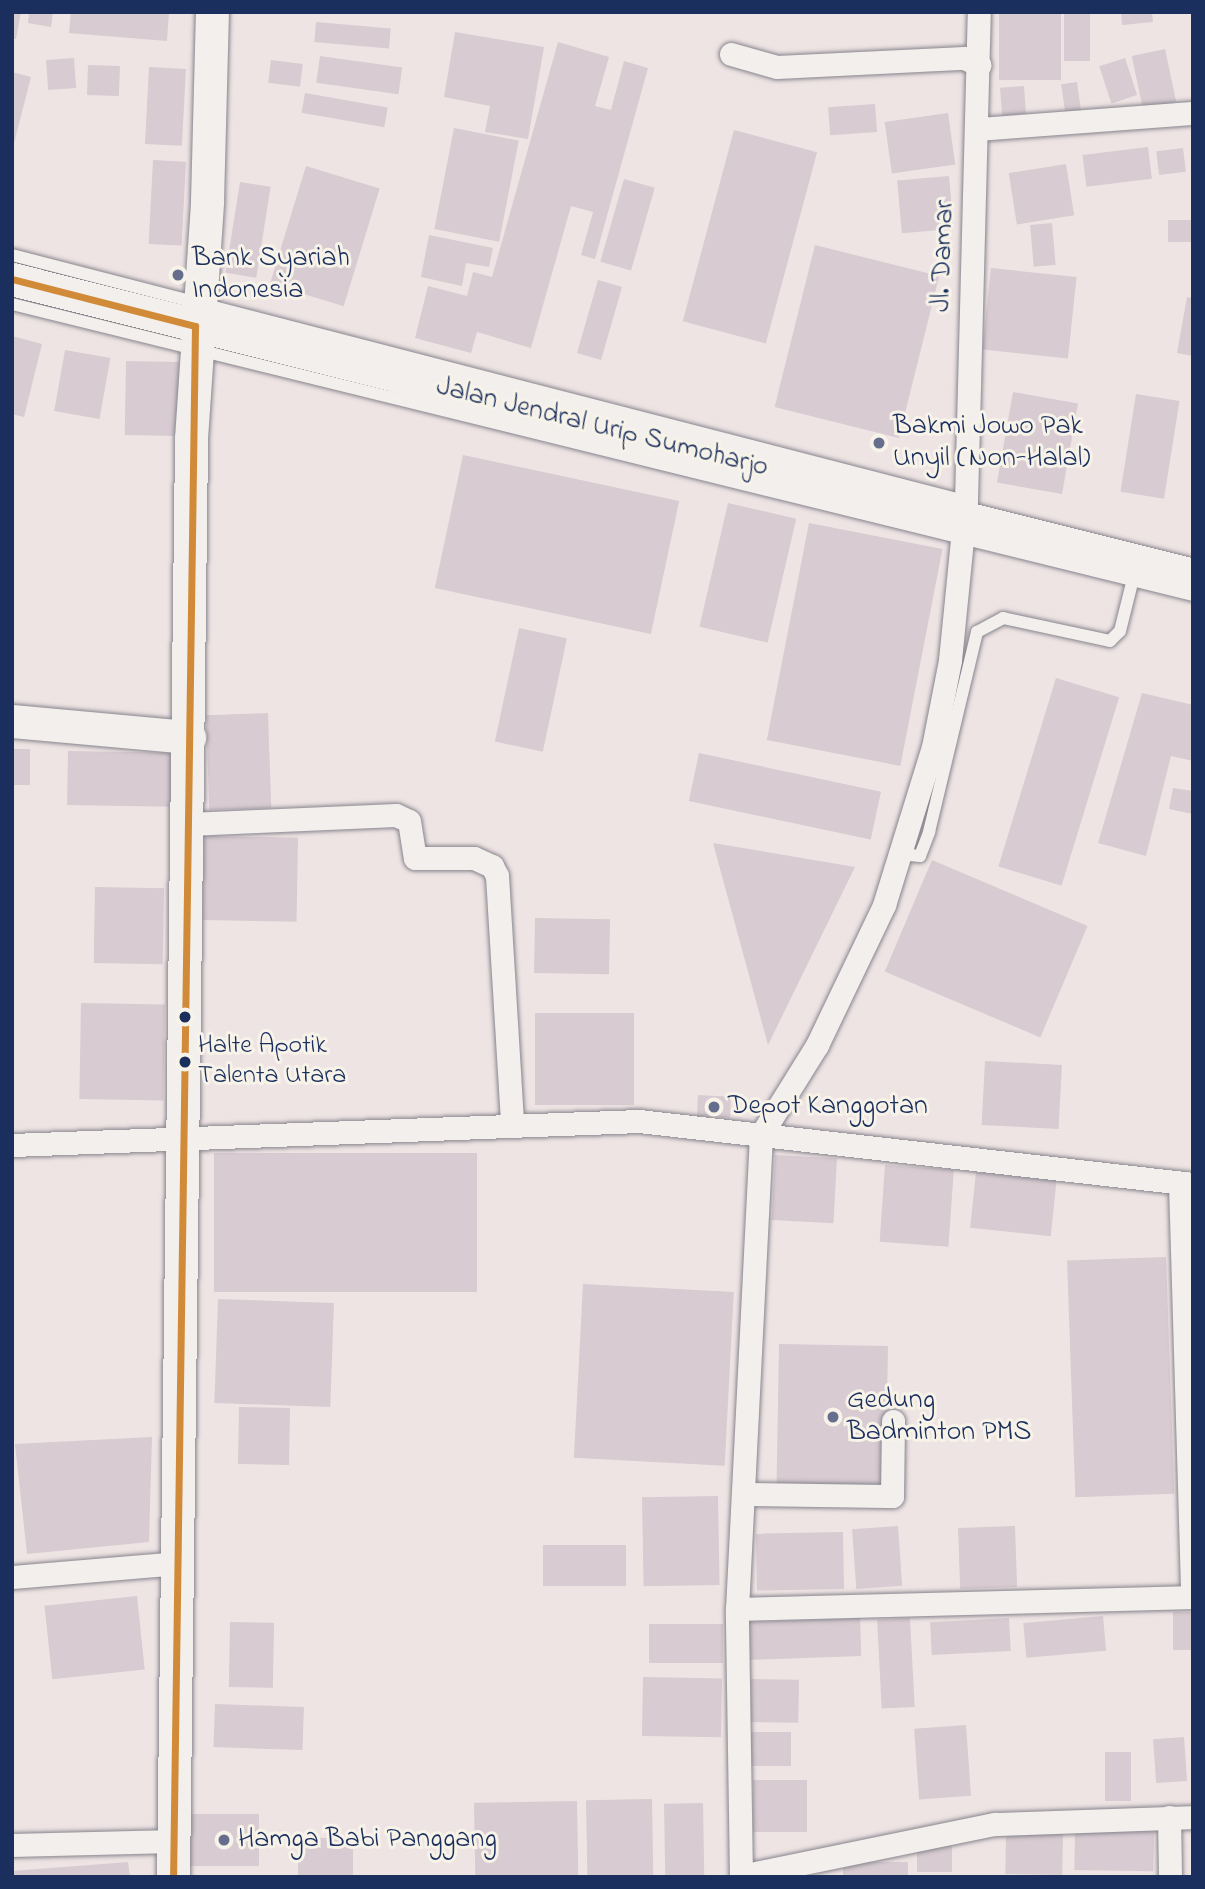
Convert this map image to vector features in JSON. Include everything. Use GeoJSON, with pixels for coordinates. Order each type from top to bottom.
{"type":"FeatureCollection","features":[{"type":"Feature","properties":{"kind":"main road"},"geometry":{"type":"LineString","coordinates":[[173,1877],[195,326],[207,201],[212,12]]}},
{"type":"Feature","properties":{"kind":"main road","name":"Jalan Jendral Urip Sumoharjo"},"geometry":{"type":"LineString","coordinates":[[12,279],[968,515],[1193,575]]}},
{"type":"Feature","properties":{"kind":"main road"},"geometry":{"type":"LineString","coordinates":[[12,721],[189,737]]}},
{"type":"Feature","properties":{"kind":"street","name":"Jl. Damar"},"geometry":{"type":"LineString","coordinates":[[761,1135],[817,1045],[884,905],[933,747],[950,660],[968,515],[980,65],[979,12]]}},
{"type":"Feature","properties":{"kind":"street"},"geometry":{"type":"LineString","coordinates":[[731,54],[783,67],[964,58],[980,65]]}},
{"type":"Feature","properties":{"kind":"street"},"geometry":{"type":"LineString","coordinates":[[978,129],[1193,113]]}},
{"type":"Feature","properties":{"kind":"street"},"geometry":{"type":"LineString","coordinates":[[188,824],[396,815],[409,821],[415,859],[474,858],[492,866],[497,876],[512,1124]]}},
{"type":"Feature","properties":{"kind":"street"},"geometry":{"type":"LineString","coordinates":[[12,1144],[639,1121],[1186,1183],[1192,1597],[737,1609]]}},
{"type":"Feature","properties":{"kind":"street"},"geometry":{"type":"LineString","coordinates":[[761,1135],[737,1609],[741,1876],[975,1827],[1193,1817]]}},
{"type":"Feature","properties":{"kind":"street"},"geometry":{"type":"LineString","coordinates":[[743,1494],[892,1496],[893,1421]]}},
{"type":"Feature","properties":{"kind":"street"},"geometry":{"type":"LineString","coordinates":[[12,1577],[179,1563]]}},
{"type":"Feature","properties":{"kind":"street"},"geometry":{"type":"LineString","coordinates":[[1170,1817],[1170,1877]]}},
{"type":"Feature","properties":{"kind":"street"},"geometry":{"type":"LineString","coordinates":[[12,1845],[173,1842]]}},
{"type":"Feature","properties":{"kind":"lane"},"geometry":{"type":"LineString","coordinates":[[12,255],[195,326]]}},
{"type":"Feature","properties":{"kind":"lane"},"geometry":{"type":"LineString","coordinates":[[12,304],[195,326]]}},
{"type":"Feature","properties":{"kind":"lane"},"geometry":{"type":"LineString","coordinates":[[968,515],[1132,579],[1193,595]]}},
{"type":"Feature","properties":{"kind":"lane"},"geometry":{"type":"LineString","coordinates":[[900,854],[920,856],[929,832],[977,632],[1003,618],[1110,641],[1120,631],[1132,579]]}},
{"type":"Feature","properties":{"kind":"building"},"geometry":{"type":"Polygon","coordinates":[[[12,12],[21,12],[16,39],[12,38],[12,12]]]}},
{"type":"Feature","properties":{"kind":"building"},"geometry":{"type":"Polygon","coordinates":[[[29,12],[53,12],[51,27],[28,23],[29,12]]]}},
{"type":"Feature","properties":{"kind":"building"},"geometry":{"type":"Polygon","coordinates":[[[71,12],[169,12],[167,41],[69,33],[71,12]]]}},
{"type":"Feature","properties":{"kind":"building"},"geometry":{"type":"Polygon","coordinates":[[[999,12],[1061,12],[1061,80],[999,80],[999,12]]]}},
{"type":"Feature","properties":{"kind":"building"},"geometry":{"type":"Polygon","coordinates":[[[1064,12],[1090,12],[1090,61],[1064,61],[1064,12]]]}},
{"type":"Feature","properties":{"kind":"building"},"geometry":{"type":"Polygon","coordinates":[[[1121,12],[1152,12],[1153,22],[1122,25],[1121,12]]]}},
{"type":"Feature","properties":{"kind":"building"},"geometry":{"type":"Polygon","coordinates":[[[316,22],[391,29],[389,48],[314,42],[316,22]]]}},
{"type":"Feature","properties":{"kind":"building"},"geometry":{"type":"Polygon","coordinates":[[[455,32],[544,47],[528,139],[485,132],[490,106],[444,97],[455,32]]]}},
{"type":"Feature","properties":{"kind":"building"},"geometry":{"type":"Polygon","coordinates":[[[558,42],[609,57],[595,106],[611,110],[624,61],[648,68],[595,259],[581,255],[593,212],[571,206],[531,348],[477,332],[471,353],[415,338],[428,286],[467,296],[473,272],[492,277],[558,42]]]}},
{"type":"Feature","properties":{"kind":"building"},"geometry":{"type":"Polygon","coordinates":[[[1165,49],[1176,102],[1143,109],[1132,56],[1165,49]]]}},
{"type":"Feature","properties":{"kind":"building"},"geometry":{"type":"Polygon","coordinates":[[[320,56],[402,68],[398,94],[316,83],[320,56]]]}},
{"type":"Feature","properties":{"kind":"building"},"geometry":{"type":"Polygon","coordinates":[[[74,58],[76,88],[48,90],[46,60],[74,58]]]}},
{"type":"Feature","properties":{"kind":"building"},"geometry":{"type":"Polygon","coordinates":[[[1125,58],[1137,95],[1111,103],[1099,66],[1125,58]]]}},
{"type":"Feature","properties":{"kind":"building"},"geometry":{"type":"Polygon","coordinates":[[[271,60],[303,64],[300,87],[268,83],[271,60]]]}},
{"type":"Feature","properties":{"kind":"building"},"geometry":{"type":"Polygon","coordinates":[[[88,65],[120,66],[119,96],[87,95],[88,65]]]}},
{"type":"Feature","properties":{"kind":"building"},"geometry":{"type":"Polygon","coordinates":[[[149,67],[186,69],[182,146],[145,144],[149,67]]]}},
{"type":"Feature","properties":{"kind":"building"},"geometry":{"type":"Polygon","coordinates":[[[12,72],[31,77],[13,147],[12,146],[12,72]]]}},
{"type":"Feature","properties":{"kind":"building"},"geometry":{"type":"Polygon","coordinates":[[[1077,82],[1081,111],[1065,113],[1061,84],[1077,82]]]}},
{"type":"Feature","properties":{"kind":"building"},"geometry":{"type":"Polygon","coordinates":[[[1024,86],[1026,114],[1002,116],[1000,88],[1024,86]]]}},
{"type":"Feature","properties":{"kind":"building"},"geometry":{"type":"Polygon","coordinates":[[[305,93],[388,108],[384,127],[302,113],[305,93]]]}},
{"type":"Feature","properties":{"kind":"building"},"geometry":{"type":"Polygon","coordinates":[[[875,104],[877,132],[830,135],[828,107],[875,104]]]}},
{"type":"Feature","properties":{"kind":"building"},"geometry":{"type":"Polygon","coordinates":[[[948,113],[955,164],[892,173],[885,122],[948,113]]]}},
{"type":"Feature","properties":{"kind":"building"},"geometry":{"type":"Polygon","coordinates":[[[454,128],[519,141],[499,242],[434,229],[454,128]]]}},
{"type":"Feature","properties":{"kind":"building"},"geometry":{"type":"Polygon","coordinates":[[[734,130],[817,152],[766,344],[683,321],[734,130]]]}},
{"type":"Feature","properties":{"kind":"building"},"geometry":{"type":"Polygon","coordinates":[[[1148,147],[1152,179],[1086,187],[1082,155],[1148,147]]]}},
{"type":"Feature","properties":{"kind":"building"},"geometry":{"type":"Polygon","coordinates":[[[1183,148],[1186,172],[1159,175],[1156,151],[1183,148]]]}},
{"type":"Feature","properties":{"kind":"building"},"geometry":{"type":"Polygon","coordinates":[[[153,160],[186,162],[182,246],[149,244],[153,160]]]}},
{"type":"Feature","properties":{"kind":"building"},"geometry":{"type":"Polygon","coordinates":[[[1066,164],[1074,215],[1017,224],[1009,173],[1066,164]]]}},
{"type":"Feature","properties":{"kind":"building"},"geometry":{"type":"Polygon","coordinates":[[[306,166],[380,189],[344,306],[270,284],[306,166]]]}},
{"type":"Feature","properties":{"kind":"building"},"geometry":{"type":"Polygon","coordinates":[[[949,176],[954,229],[902,233],[897,181],[949,176]]]}},
{"type":"Feature","properties":{"kind":"building"},"geometry":{"type":"Polygon","coordinates":[[[624,179],[655,188],[631,270],[600,262],[624,179]]]}},
{"type":"Feature","properties":{"kind":"building"},"geometry":{"type":"Polygon","coordinates":[[[240,182],[271,187],[256,278],[226,273],[240,182]]]}},
{"type":"Feature","properties":{"kind":"building"},"geometry":{"type":"Polygon","coordinates":[[[1168,220],[1193,220],[1193,242],[1168,242],[1168,220]]]}},
{"type":"Feature","properties":{"kind":"building"},"geometry":{"type":"Polygon","coordinates":[[[1052,223],[1056,265],[1034,267],[1030,225],[1052,223]]]}},
{"type":"Feature","properties":{"kind":"building"},"geometry":{"type":"Polygon","coordinates":[[[429,235],[493,248],[489,267],[466,263],[462,286],[421,277],[429,235]]]}},
{"type":"Feature","properties":{"kind":"building"},"geometry":{"type":"Polygon","coordinates":[[[815,245],[939,276],[899,438],[775,407],[815,245]]]}},
{"type":"Feature","properties":{"kind":"building"},"geometry":{"type":"Polygon","coordinates":[[[991,268],[1077,277],[1068,359],[982,350],[991,268]]]}},
{"type":"Feature","properties":{"kind":"building"},"geometry":{"type":"Polygon","coordinates":[[[598,280],[622,287],[601,360],[577,353],[598,280]]]}},
{"type":"Feature","properties":{"kind":"building"},"geometry":{"type":"Polygon","coordinates":[[[1187,297],[1193,298],[1193,356],[1177,353],[1187,297]]]}},
{"type":"Feature","properties":{"kind":"building"},"geometry":{"type":"Polygon","coordinates":[[[12,336],[42,344],[24,417],[12,414],[12,336]]]}},
{"type":"Feature","properties":{"kind":"building"},"geometry":{"type":"Polygon","coordinates":[[[65,350],[110,358],[100,419],[54,411],[65,350]]]}},
{"type":"Feature","properties":{"kind":"building"},"geometry":{"type":"Polygon","coordinates":[[[126,361],[179,362],[178,436],[125,435],[126,361]]]}},
{"type":"Feature","properties":{"kind":"building"},"geometry":{"type":"Polygon","coordinates":[[[1013,392],[1078,403],[1062,494],[997,483],[1013,392]]]}},
{"type":"Feature","properties":{"kind":"building"},"geometry":{"type":"Polygon","coordinates":[[[1136,394],[1179,401],[1164,499],[1121,492],[1136,394]]]}},
{"type":"Feature","properties":{"kind":"building"},"geometry":{"type":"Polygon","coordinates":[[[463,455],[679,501],[651,634],[435,588],[463,455]]]}},
{"type":"Feature","properties":{"kind":"building"},"geometry":{"type":"Polygon","coordinates":[[[728,503],[796,519],[768,642],[699,627],[728,503]]]}},
{"type":"Feature","properties":{"kind":"building"},"geometry":{"type":"Polygon","coordinates":[[[809,523],[943,549],[900,766],[767,740],[809,523]]]}},
{"type":"Feature","properties":{"kind":"building"},"geometry":{"type":"Polygon","coordinates":[[[519,628],[567,638],[543,752],[495,741],[519,628]]]}},
{"type":"Feature","properties":{"kind":"building"},"geometry":{"type":"Polygon","coordinates":[[[1056,678],[1119,697],[1062,886],[998,866],[1056,678]]]}},
{"type":"Feature","properties":{"kind":"building"},"geometry":{"type":"Polygon","coordinates":[[[1142,693],[1193,705],[1193,761],[1171,756],[1146,856],[1098,843],[1142,693]]]}},
{"type":"Feature","properties":{"kind":"building"},"geometry":{"type":"Polygon","coordinates":[[[268,713],[271,808],[209,810],[206,715],[268,713]]]}},
{"type":"Feature","properties":{"kind":"building"},"geometry":{"type":"Polygon","coordinates":[[[12,749],[30,749],[30,785],[12,785],[12,749]]]}},
{"type":"Feature","properties":{"kind":"building"},"geometry":{"type":"Polygon","coordinates":[[[68,751],[174,753],[173,807],[67,805],[68,751]]]}},
{"type":"Feature","properties":{"kind":"building"},"geometry":{"type":"Polygon","coordinates":[[[699,753],[881,792],[871,840],[689,801],[699,753]]]}},
{"type":"Feature","properties":{"kind":"building"},"geometry":{"type":"Polygon","coordinates":[[[1173,788],[1193,791],[1193,814],[1169,809],[1173,788]]]}},
{"type":"Feature","properties":{"kind":"building"},"geometry":{"type":"Polygon","coordinates":[[[204,836],[298,838],[297,922],[203,920],[204,836]]]}},
{"type":"Feature","properties":{"kind":"building"},"geometry":{"type":"Polygon","coordinates":[[[713,843],[855,867],[768,1045],[713,843]]]}},
{"type":"Feature","properties":{"kind":"building"},"geometry":{"type":"Polygon","coordinates":[[[932,860],[1088,926],[1040,1037],[885,971],[932,860]]]}},
{"type":"Feature","properties":{"kind":"building"},"geometry":{"type":"Polygon","coordinates":[[[95,887],[164,888],[163,964],[94,963],[95,887]]]}},
{"type":"Feature","properties":{"kind":"building"},"geometry":{"type":"Polygon","coordinates":[[[535,918],[610,919],[609,974],[534,973],[535,918]]]}},
{"type":"Feature","properties":{"kind":"building"},"geometry":{"type":"Polygon","coordinates":[[[81,1003],[165,1004],[163,1100],[79,1099],[81,1003]]]}},
{"type":"Feature","properties":{"kind":"building"},"geometry":{"type":"Polygon","coordinates":[[[535,1013],[634,1013],[634,1105],[535,1105],[535,1013]]]}},
{"type":"Feature","properties":{"kind":"building"},"geometry":{"type":"Polygon","coordinates":[[[985,1061],[1062,1065],[1059,1129],[982,1125],[985,1061]]]}},
{"type":"Feature","properties":{"kind":"building","name":"Depot Kanggotan"},"geometry":{"type":"Polygon","coordinates":[[[698,1095],[731,1097],[730,1118],[697,1116],[698,1095]]]}},
{"type":"Feature","properties":{"kind":"building"},"geometry":{"type":"Polygon","coordinates":[[[214,1153],[477,1153],[477,1292],[214,1292],[214,1153]]]}},
{"type":"Feature","properties":{"kind":"building"},"geometry":{"type":"Polygon","coordinates":[[[775,1155],[837,1158],[834,1223],[772,1220],[775,1155]]]}},
{"type":"Feature","properties":{"kind":"building"},"geometry":{"type":"Polygon","coordinates":[[[885,1165],[954,1170],[948,1247],[880,1242],[885,1165]]]}},
{"type":"Feature","properties":{"kind":"building"},"geometry":{"type":"Polygon","coordinates":[[[976,1172],[1057,1180],[1051,1236],[970,1228],[976,1172]]]}},
{"type":"Feature","properties":{"kind":"building"},"geometry":{"type":"Polygon","coordinates":[[[1166,1257],[1174,1494],[1075,1497],[1067,1260],[1166,1257]]]}},
{"type":"Feature","properties":{"kind":"building"},"geometry":{"type":"Polygon","coordinates":[[[583,1284],[734,1292],[725,1466],[574,1458],[583,1284]]]}},
{"type":"Feature","properties":{"kind":"building"},"geometry":{"type":"Polygon","coordinates":[[[218,1299],[334,1303],[330,1407],[214,1403],[218,1299]]]}},
{"type":"Feature","properties":{"kind":"building","name":"Gedung Badminton PMS"},"geometry":{"type":"Polygon","coordinates":[[[779,1344],[888,1346],[885,1491],[776,1489],[779,1344]]]}},
{"type":"Feature","properties":{"kind":"building"},"geometry":{"type":"Polygon","coordinates":[[[239,1407],[290,1408],[289,1465],[238,1464],[239,1407]]]}},
{"type":"Feature","properties":{"kind":"building"},"geometry":{"type":"Polygon","coordinates":[[[152,1437],[149,1542],[27,1554],[15,1444],[152,1437]]]}},
{"type":"Feature","properties":{"kind":"building"},"geometry":{"type":"Polygon","coordinates":[[[718,1496],[720,1585],[644,1586],[642,1497],[718,1496]]]}},
{"type":"Feature","properties":{"kind":"building"},"geometry":{"type":"Polygon","coordinates":[[[898,1526],[902,1586],[856,1589],[852,1529],[898,1526]]]}},
{"type":"Feature","properties":{"kind":"building"},"geometry":{"type":"Polygon","coordinates":[[[1015,1526],[1017,1587],[960,1589],[958,1528],[1015,1526]]]}},
{"type":"Feature","properties":{"kind":"building"},"geometry":{"type":"Polygon","coordinates":[[[843,1532],[844,1589],[757,1591],[756,1534],[843,1532]]]}},
{"type":"Feature","properties":{"kind":"building"},"geometry":{"type":"Polygon","coordinates":[[[543,1545],[626,1545],[626,1586],[543,1586],[543,1545]]]}},
{"type":"Feature","properties":{"kind":"building"},"geometry":{"type":"Polygon","coordinates":[[[137,1596],[145,1670],[52,1679],[45,1606],[137,1596]]]}},
{"type":"Feature","properties":{"kind":"building"},"geometry":{"type":"Polygon","coordinates":[[[1173,1612],[1193,1612],[1193,1650],[1173,1650],[1173,1612]]]}},
{"type":"Feature","properties":{"kind":"building"},"geometry":{"type":"Polygon","coordinates":[[[1103,1616],[1106,1651],[1026,1658],[1023,1623],[1103,1616]]]}},
{"type":"Feature","properties":{"kind":"building"},"geometry":{"type":"Polygon","coordinates":[[[860,1618],[861,1656],[750,1660],[749,1622],[860,1618]]]}},
{"type":"Feature","properties":{"kind":"building"},"geometry":{"type":"Polygon","coordinates":[[[910,1618],[915,1707],[882,1709],[877,1620],[910,1618]]]}},
{"type":"Feature","properties":{"kind":"building"},"geometry":{"type":"Polygon","coordinates":[[[1009,1618],[1011,1651],[932,1655],[930,1622],[1009,1618]]]}},
{"type":"Feature","properties":{"kind":"building"},"geometry":{"type":"Polygon","coordinates":[[[230,1622],[274,1623],[273,1688],[229,1687],[230,1622]]]}},
{"type":"Feature","properties":{"kind":"building"},"geometry":{"type":"Polygon","coordinates":[[[649,1624],[723,1624],[723,1663],[649,1663],[649,1624]]]}},
{"type":"Feature","properties":{"kind":"building"},"geometry":{"type":"Polygon","coordinates":[[[643,1677],[722,1678],[721,1737],[642,1736],[643,1677]]]}},
{"type":"Feature","properties":{"kind":"building"},"geometry":{"type":"Polygon","coordinates":[[[751,1679],[799,1680],[798,1723],[750,1722],[751,1679]]]}},
{"type":"Feature","properties":{"kind":"building"},"geometry":{"type":"Polygon","coordinates":[[[215,1704],[304,1707],[302,1750],[213,1747],[215,1704]]]}},
{"type":"Feature","properties":{"kind":"building"},"geometry":{"type":"Polygon","coordinates":[[[966,1725],[971,1796],[919,1799],[914,1729],[966,1725]]]}},
{"type":"Feature","properties":{"kind":"building"},"geometry":{"type":"Polygon","coordinates":[[[750,1732],[791,1732],[791,1766],[750,1766],[750,1732]]]}},
{"type":"Feature","properties":{"kind":"building"},"geometry":{"type":"Polygon","coordinates":[[[1184,1737],[1187,1781],[1156,1783],[1153,1739],[1184,1737]]]}},
{"type":"Feature","properties":{"kind":"building"},"geometry":{"type":"Polygon","coordinates":[[[1105,1752],[1131,1752],[1131,1801],[1105,1801],[1105,1752]]]}},
{"type":"Feature","properties":{"kind":"building"},"geometry":{"type":"Polygon","coordinates":[[[753,1780],[807,1780],[807,1832],[753,1832],[753,1780]]]}},
{"type":"Feature","properties":{"kind":"building"},"geometry":{"type":"Polygon","coordinates":[[[652,1799],[653,1877],[587,1877],[586,1800],[652,1799]]]}},
{"type":"Feature","properties":{"kind":"building"},"geometry":{"type":"Polygon","coordinates":[[[577,1801],[578,1877],[475,1877],[474,1803],[577,1801]]]}},
{"type":"Feature","properties":{"kind":"building"},"geometry":{"type":"Polygon","coordinates":[[[703,1803],[704,1877],[665,1877],[664,1804],[703,1803]]]}},
{"type":"Feature","properties":{"kind":"building","name":"Hamga Babi Panggang"},"geometry":{"type":"Polygon","coordinates":[[[188,1814],[259,1814],[259,1866],[188,1866],[188,1814]]]}},
{"type":"Feature","properties":{"kind":"building"},"geometry":{"type":"Polygon","coordinates":[[[1075,1830],[1154,1831],[1153,1871],[1074,1870],[1075,1830]]]}},
{"type":"Feature","properties":{"kind":"building"},"geometry":{"type":"Polygon","coordinates":[[[1006,1833],[1063,1834],[1062,1875],[1005,1874],[1006,1833]]]}},
{"type":"Feature","properties":{"kind":"building"},"geometry":{"type":"Polygon","coordinates":[[[298,1838],[353,1838],[353,1877],[298,1877],[298,1838]]]}},
{"type":"Feature","properties":{"kind":"building"},"geometry":{"type":"Polygon","coordinates":[[[917,1846],[952,1846],[952,1872],[917,1872],[917,1846]]]}},
{"type":"Feature","properties":{"kind":"building"},"geometry":{"type":"Polygon","coordinates":[[[128,1862],[130,1877],[13,1877],[12,1871],[128,1862]]]}},
{"type":"Feature","properties":{"kind":"building"},"geometry":{"type":"Polygon","coordinates":[[[843,1862],[908,1862],[908,1877],[843,1877],[843,1862]]]}},
{"type":"Feature","properties":{"kind":"transit line"},"geometry":{"type":"LineString","coordinates":[[12,279],[195,326],[173,1877]]}},
{"type":"Feature","properties":{"kind":"place","name":"Bank Syariah Indonesia"},"geometry":{"type":"Point","coordinates":[178,275]}},
{"type":"Feature","properties":{"kind":"place","name":"Bakmi Jowo Pak Unyil (Non-Halal)"},"geometry":{"type":"Point","coordinates":[879,443]}},
{"type":"Feature","properties":{"kind":"place","name":"Halte Apotik Talenta Utara"},"geometry":{"type":"Point","coordinates":[185,1062]}},
{"type":"Feature","properties":{"kind":"place","name":"Depot Kanggotan"},"geometry":{"type":"Point","coordinates":[714,1107]}},
{"type":"Feature","properties":{"kind":"place","name":"Gedung Badminton PMS"},"geometry":{"type":"Point","coordinates":[833,1417]}},
{"type":"Feature","properties":{"kind":"place","name":"Hamga Babi Panggang"},"geometry":{"type":"Point","coordinates":[224,1840]}}]}
